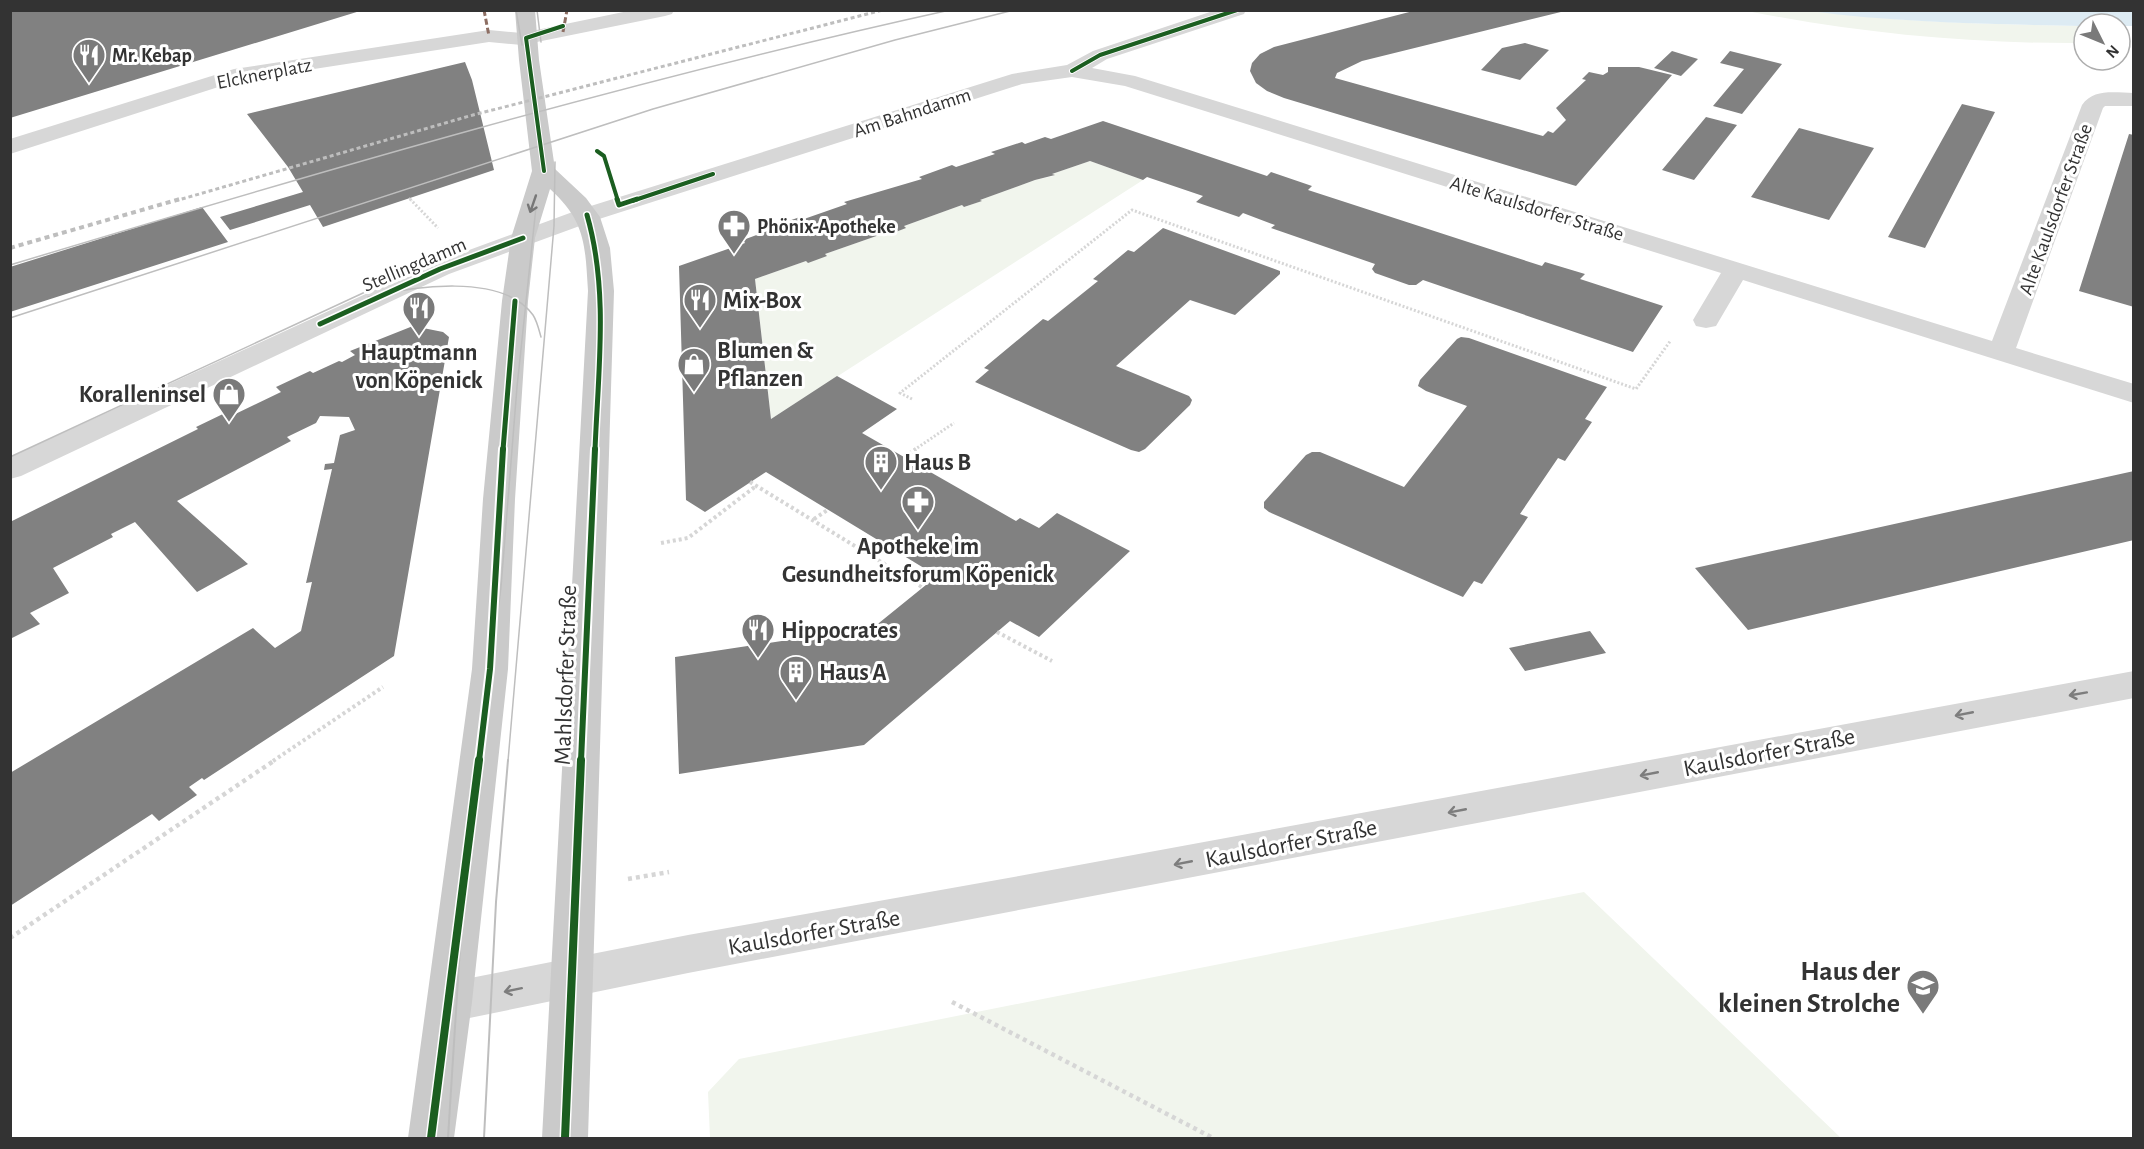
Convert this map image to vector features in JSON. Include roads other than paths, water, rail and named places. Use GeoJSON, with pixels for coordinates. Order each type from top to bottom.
{"type":"FeatureCollection","features":[{"type":"Feature","properties":{"kind":"main road"},"geometry":{"type":"LineString","coordinates":[[431,1138],[450,1002],[490,669],[501,475],[522,238],[544,171],[526,38],[525,10]]}},
{"type":"Feature","properties":{"kind":"main road","name":"Mahlsdorfer Straße"},"geometry":{"type":"LineString","coordinates":[[544,171],[572,197],[586,215],[596,246],[601,307],[570,978],[565,1138]]}},
{"type":"Feature","properties":{"kind":"street","name":"Elcknerplatz"},"geometry":{"type":"LineString","coordinates":[[10,147],[234,75],[489,36],[526,38],[665,10]]}},
{"type":"Feature","properties":{"kind":"street","name":"Am Bahndamm"},"geometry":{"type":"LineString","coordinates":[[522,238],[586,215],[1019,78],[1072,71],[1100,55],[1237,10]]}},
{"type":"Feature","properties":{"kind":"street","name":"Alte Kaulsdorfer Straße"},"geometry":{"type":"LineString","coordinates":[[1072,71],[1128,80],[2133,394]]}},
{"type":"Feature","properties":{"kind":"street","name":"Alte Kaulsdorfer Straße"},"geometry":{"type":"LineString","coordinates":[[2001,352],[2093,105],[2100,99],[2133,100]]}},
{"type":"Feature","properties":{"kind":"street","name":"Stellingdamm"},"geometry":{"type":"LineString","coordinates":[[10,469],[440,269],[522,238]]}},
{"type":"Feature","properties":{"kind":"street"},"geometry":{"type":"LineString","coordinates":[[1708,316],[1736,270]]}},
{"type":"Feature","properties":{"kind":"street","name":"Kaulsdorfer Straße"},"geometry":{"type":"LineString","coordinates":[[450,1002],[688,954],[1019,894],[2133,684]]}},
{"type":"Feature","properties":{"kind":"tram line"},"geometry":{"type":"LineString","coordinates":[[516,10],[522,45]]}},
{"type":"Feature","properties":{"kind":"tram line"},"geometry":{"type":"LineString","coordinates":[[537,10],[541,42]]}},
{"type":"Feature","properties":{"kind":"tram line"},"geometry":{"type":"LineString","coordinates":[[10,265],[477,128],[713,66],[950,10]]}},
{"type":"Feature","properties":{"kind":"tram line"},"geometry":{"type":"LineString","coordinates":[[10,318],[653,109],[895,40],[1014,10]]}},
{"type":"Feature","properties":{"kind":"tram line"},"geometry":{"type":"LineString","coordinates":[[508,761],[554,226],[555,162]]}},
{"type":"Feature","properties":{"kind":"tram line"},"geometry":{"type":"LineString","coordinates":[[525,307],[536,207]]}},
{"type":"Feature","properties":{"kind":"tram line"},"geometry":{"type":"LineString","coordinates":[[368,297],[431,287],[455,286],[500,293],[519,301],[525,307]]}},
{"type":"Feature","properties":{"kind":"tram line"},"geometry":{"type":"LineString","coordinates":[[10,457],[376,287]]}},
{"type":"Feature","properties":{"kind":"tram line"},"geometry":{"type":"LineString","coordinates":[[479,761],[501,587],[525,307]]}},
{"type":"Feature","properties":{"kind":"tram line"},"geometry":{"type":"LineString","coordinates":[[525,307],[533,315],[541,337]]}},
{"type":"Feature","properties":{"kind":"tram line"},"geometry":{"type":"LineString","coordinates":[[448,1138],[465,868],[479,760]]}},
{"type":"Feature","properties":{"kind":"tram line"},"geometry":{"type":"LineString","coordinates":[[484,1138],[496,902],[508,760]]}},
{"type":"Feature","properties":{"kind":"railway"},"geometry":{"type":"LineString","coordinates":[[175,201],[473,115],[883,10]]}},
{"type":"Feature","properties":{"kind":"railway"},"geometry":{"type":"LineString","coordinates":[[10,248],[180,199]]}},
{"type":"Feature","properties":{"kind":"place","name":"Mr. Kebap"},"geometry":{"type":"Point","coordinates":[89,84]}},
{"type":"Feature","properties":{"kind":"place","name":"Phönix-Apotheke"},"geometry":{"type":"Point","coordinates":[734,255]}},
{"type":"Feature","properties":{"kind":"place","name":"Mix-Box"},"geometry":{"type":"Point","coordinates":[700,329]}},
{"type":"Feature","properties":{"kind":"place","name":"Hauptmann von Köpenick"},"geometry":{"type":"Point","coordinates":[419,337]}},
{"type":"Feature","properties":{"kind":"place","name":"Blumen & Pflanzen"},"geometry":{"type":"Point","coordinates":[694,393]}},
{"type":"Feature","properties":{"kind":"place","name":"Koralleninsel"},"geometry":{"type":"Point","coordinates":[229,423]}},
{"type":"Feature","properties":{"kind":"place","name":"Haus B"},"geometry":{"type":"Point","coordinates":[881,491]}},
{"type":"Feature","properties":{"kind":"place","name":"Apotheke im Gesundheitsforum Köpenick"},"geometry":{"type":"Point","coordinates":[918,531]}},
{"type":"Feature","properties":{"kind":"place","name":"Hippocrates"},"geometry":{"type":"Point","coordinates":[758,659]}},
{"type":"Feature","properties":{"kind":"place","name":"Haus A"},"geometry":{"type":"Point","coordinates":[796,701]}},
{"type":"Feature","properties":{"kind":"place","name":"Haus der kleinen Strolche"},"geometry":{"type":"Point","coordinates":[1923,1015]}}]}
